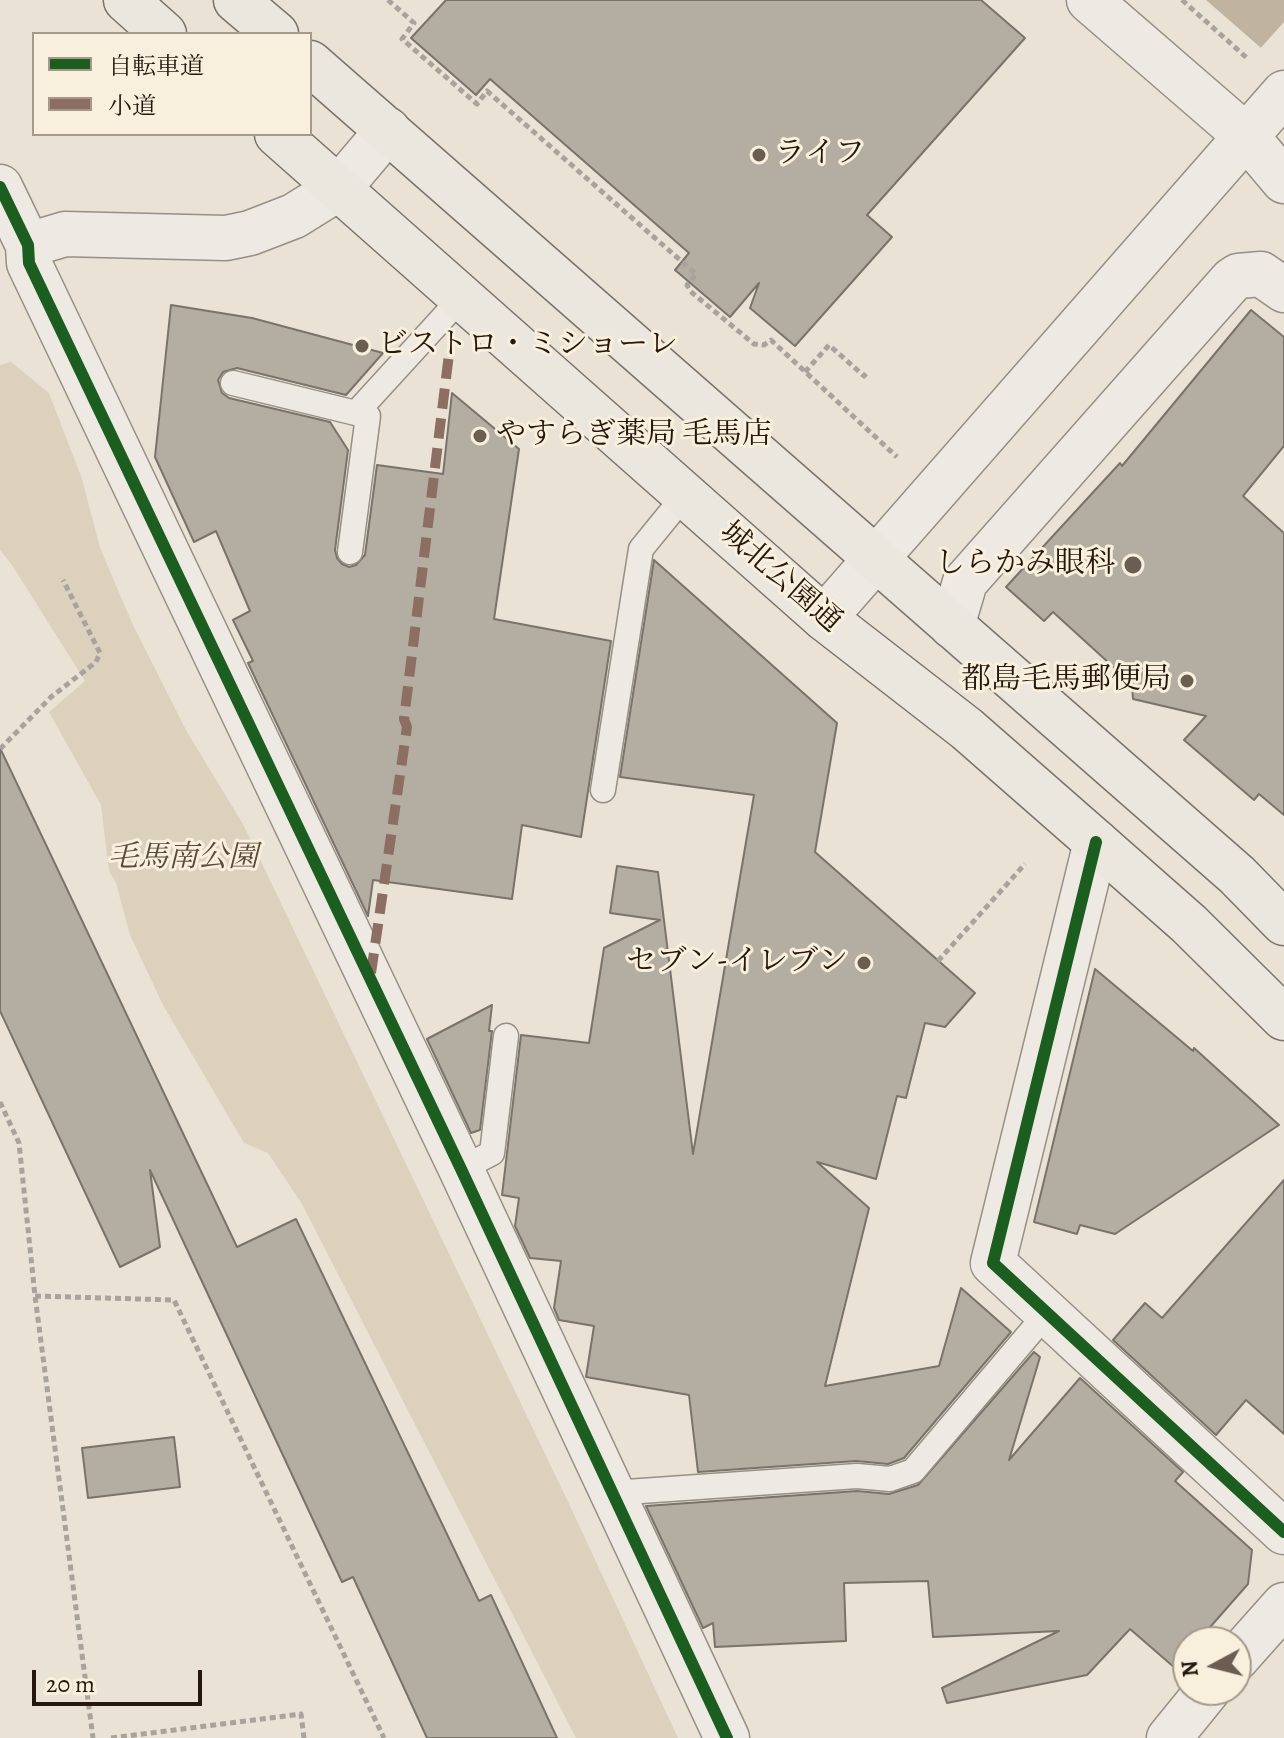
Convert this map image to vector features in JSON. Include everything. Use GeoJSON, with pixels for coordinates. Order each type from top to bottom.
{"type":"FeatureCollection","features":[{"type":"Feature","properties":{"kind":"main road"},"geometry":{"type":"LineString","coordinates":[[126,0],[162,32]]}},
{"type":"Feature","properties":{"kind":"main road"},"geometry":{"type":"LineString","coordinates":[[238,1],[274,32]]}},
{"type":"Feature","properties":{"kind":"main road"},"geometry":{"type":"LineString","coordinates":[[312,65],[1237,875],[1284,923]]}},
{"type":"Feature","properties":{"kind":"main road","name":"城北公園通"},"geometry":{"type":"LineString","coordinates":[[279,136],[824,618],[967,729],[1096,842],[1189,924],[1284,1018]]}},
{"type":"Feature","properties":{"kind":"street"},"geometry":{"type":"LineString","coordinates":[[1089,0],[1246,136],[1284,181]]}},
{"type":"Feature","properties":{"kind":"street"},"geometry":{"type":"LineString","coordinates":[[824,618],[1246,136],[1266,76]]}},
{"type":"Feature","properties":{"kind":"street"},"geometry":{"type":"LineString","coordinates":[[14,243],[65,234],[226,238],[250,233],[294,216],[339,188],[388,130]]}},
{"type":"Feature","properties":{"kind":"street"},"geometry":{"type":"LineString","coordinates":[[0,187],[14,243],[29,263],[461,1169],[727,1738]]}},
{"type":"Feature","properties":{"kind":"street"},"geometry":{"type":"LineString","coordinates":[[952,626],[965,582],[1232,280],[1238,276],[1261,274],[1284,290]]}},
{"type":"Feature","properties":{"kind":"street"},"geometry":{"type":"LineString","coordinates":[[1096,842],[993,1263],[1284,1532]]}},
{"type":"Feature","properties":{"kind":"street"},"geometry":{"type":"LineString","coordinates":[[1252,1641],[1284,1605]]}},
{"type":"Feature","properties":{"kind":"street"},"geometry":{"type":"LineString","coordinates":[[1169,1738],[1195,1706]]}},
{"type":"Feature","properties":{"kind":"lane"},"geometry":{"type":"LineString","coordinates":[[356,413],[462,297]]}},
{"type":"Feature","properties":{"kind":"lane"},"geometry":{"type":"LineString","coordinates":[[233,383],[368,416],[350,552]]}},
{"type":"Feature","properties":{"kind":"lane"},"geometry":{"type":"LineString","coordinates":[[603,790],[641,549],[685,495]]}},
{"type":"Feature","properties":{"kind":"lane"},"geometry":{"type":"LineString","coordinates":[[461,1169],[492,1153],[506,1036]]}},
{"type":"Feature","properties":{"kind":"lane"},"geometry":{"type":"LineString","coordinates":[[612,1493],[857,1476],[890,1479],[913,1471],[1047,1313]]}},
{"type":"Feature","properties":{"kind":"path"},"geometry":{"type":"LineString","coordinates":[[388,0],[414,23],[402,39],[477,104],[487,91],[696,274],[687,285],[690,291],[754,344],[764,345],[771,340],[904,463]]}},
{"type":"Feature","properties":{"kind":"path"},"geometry":{"type":"LineString","coordinates":[[1182,0],[1266,76]]}},
{"type":"Feature","properties":{"kind":"path"},"geometry":{"type":"LineString","coordinates":[[805,372],[829,345],[864,376],[869,371]]}},
{"type":"Feature","properties":{"kind":"path"},"geometry":{"type":"LineString","coordinates":[[0,749],[51,697],[96,662],[100,653],[63,580]]}},
{"type":"Feature","properties":{"kind":"path"},"geometry":{"type":"LineString","coordinates":[[938,961],[1025,864]]}},
{"type":"Feature","properties":{"kind":"path"},"geometry":{"type":"LineString","coordinates":[[0,1102],[19,1143],[35,1296],[93,1738]]}},
{"type":"Feature","properties":{"kind":"path"},"geometry":{"type":"LineString","coordinates":[[35,1296],[174,1300],[384,1738]]}},
{"type":"Feature","properties":{"kind":"path"},"geometry":{"type":"LineString","coordinates":[[111,1738],[301,1714],[304,1738]]}},
{"type":"Feature","properties":{"kind":"green space","name":"毛馬南公園"},"geometry":{"type":"Polygon","coordinates":[[[11,362],[49,393],[82,479],[100,548],[132,623],[187,732],[243,824],[678,1738],[576,1738],[302,1204],[268,1153],[244,1143],[163,1005],[130,935],[116,883],[109,871],[101,805],[49,712],[85,681],[0,550],[0,365],[11,362]]]}},
{"type":"Feature","properties":{"kind":"shaded area"},"geometry":{"type":"Polygon","coordinates":[[[1206,0],[1284,0],[1284,68],[1206,0]]]}},
{"type":"Feature","properties":{"kind":"pier"},"geometry":{"type":"Polygon","coordinates":[[[1284,22],[1284,72],[1258,51],[1284,22]]]}},
{"type":"Feature","properties":{"kind":"building","name":"ライフ"},"geometry":{"type":"Polygon","coordinates":[[[446,0],[981,0],[1025,38],[867,215],[892,237],[795,346],[750,308],[759,283],[730,317],[675,270],[689,253],[490,79],[476,95],[411,38],[446,0]]]}},
{"type":"Feature","properties":{"kind":"building"},"geometry":{"type":"Polygon","coordinates":[[[171,305],[252,318],[383,353],[346,395],[237,368],[223,372],[218,380],[222,393],[229,398],[330,422],[348,450],[335,550],[337,558],[349,567],[356,565],[365,555],[377,465],[443,474],[452,393],[519,449],[494,619],[611,641],[581,837],[522,825],[512,899],[373,880],[368,916],[248,663],[253,661],[233,620],[250,611],[216,531],[194,542],[155,457],[171,305]]]}},
{"type":"Feature","properties":{"kind":"building"},"geometry":{"type":"Polygon","coordinates":[[[1251,310],[1284,337],[1284,446],[1243,496],[1284,533],[1284,815],[1259,794],[1254,800],[1184,740],[1206,716],[1133,699],[1132,684],[1053,612],[1044,621],[1006,587],[1120,463],[1122,466],[1251,310]]]}},
{"type":"Feature","properties":{"kind":"building"},"geometry":{"type":"Polygon","coordinates":[[[654,560],[837,723],[815,852],[975,993],[945,1027],[925,1023],[906,1098],[897,1096],[876,1179],[817,1162],[869,1208],[825,1386],[939,1366],[961,1288],[1011,1332],[904,1458],[888,1464],[856,1461],[698,1472],[689,1395],[586,1377],[594,1326],[559,1320],[554,1308],[561,1261],[530,1258],[515,1226],[519,1198],[502,1195],[521,1035],[589,1043],[604,948],[660,920],[610,913],[617,866],[658,872],[693,1154],[754,795],[620,777],[654,560]]]}},
{"type":"Feature","properties":{"kind":"building"},"geometry":{"type":"Polygon","coordinates":[[[0,748],[237,1247],[296,1219],[479,1601],[491,1595],[557,1738],[427,1738],[353,1577],[342,1582],[150,1170],[160,1247],[120,1267],[0,1011],[0,748]]]}},
{"type":"Feature","properties":{"kind":"building"},"geometry":{"type":"Polygon","coordinates":[[[1095,969],[1193,1051],[1194,1048],[1279,1125],[1115,1234],[1080,1225],[1077,1234],[1034,1222],[1095,969]]]}},
{"type":"Feature","properties":{"kind":"building"},"geometry":{"type":"Polygon","coordinates":[[[492,1005],[489,1031],[492,1031],[480,1130],[471,1133],[427,1039],[492,1005]]]}},
{"type":"Feature","properties":{"kind":"building"},"geometry":{"type":"Polygon","coordinates":[[[1284,1180],[1284,1434],[1246,1400],[1216,1435],[1113,1340],[1145,1303],[1162,1318],[1284,1180]]]}},
{"type":"Feature","properties":{"kind":"building"},"geometry":{"type":"Polygon","coordinates":[[[1034,1352],[1040,1357],[1009,1460],[1080,1378],[1183,1472],[1175,1481],[1252,1550],[1248,1584],[1211,1626],[1172,1626],[1172,1665],[1130,1629],[1087,1675],[947,1703],[942,1688],[1059,1631],[933,1637],[928,1581],[844,1583],[846,1641],[715,1647],[713,1623],[703,1628],[646,1506],[857,1491],[889,1494],[918,1485],[1034,1352]]]}},
{"type":"Feature","properties":{"kind":"building"},"geometry":{"type":"Polygon","coordinates":[[[174,1437],[180,1487],[88,1498],[82,1448],[174,1437]]]}},
{"type":"Feature","properties":{"kind":"marked path"},"geometry":{"type":"LineString","coordinates":[[371,973],[407,727],[404,719],[449,354]]}},
{"type":"Feature","properties":{"kind":"cycle path"},"geometry":{"type":"LineString","coordinates":[[0,187],[28,245],[29,263],[461,1169],[727,1738]]}},
{"type":"Feature","properties":{"kind":"cycle path"},"geometry":{"type":"LineString","coordinates":[[1096,842],[993,1263],[1284,1532]]}},
{"type":"Feature","properties":{"kind":"place","name":"ライフ"},"geometry":{"type":"Point","coordinates":[759,155]}},
{"type":"Feature","properties":{"kind":"place","name":"ビストロ・ミショーレ"},"geometry":{"type":"Point","coordinates":[362,346]}},
{"type":"Feature","properties":{"kind":"place","name":"やすらぎ薬局 毛馬店"},"geometry":{"type":"Point","coordinates":[480,436]}},
{"type":"Feature","properties":{"kind":"place","name":"しらかみ眼科"},"geometry":{"type":"Point","coordinates":[1133,565]}},
{"type":"Feature","properties":{"kind":"place","name":"都島毛馬郵便局"},"geometry":{"type":"Point","coordinates":[1187,681]}},
{"type":"Feature","properties":{"kind":"place","name":"セブン-イレブン"},"geometry":{"type":"Point","coordinates":[864,963]}}]}
